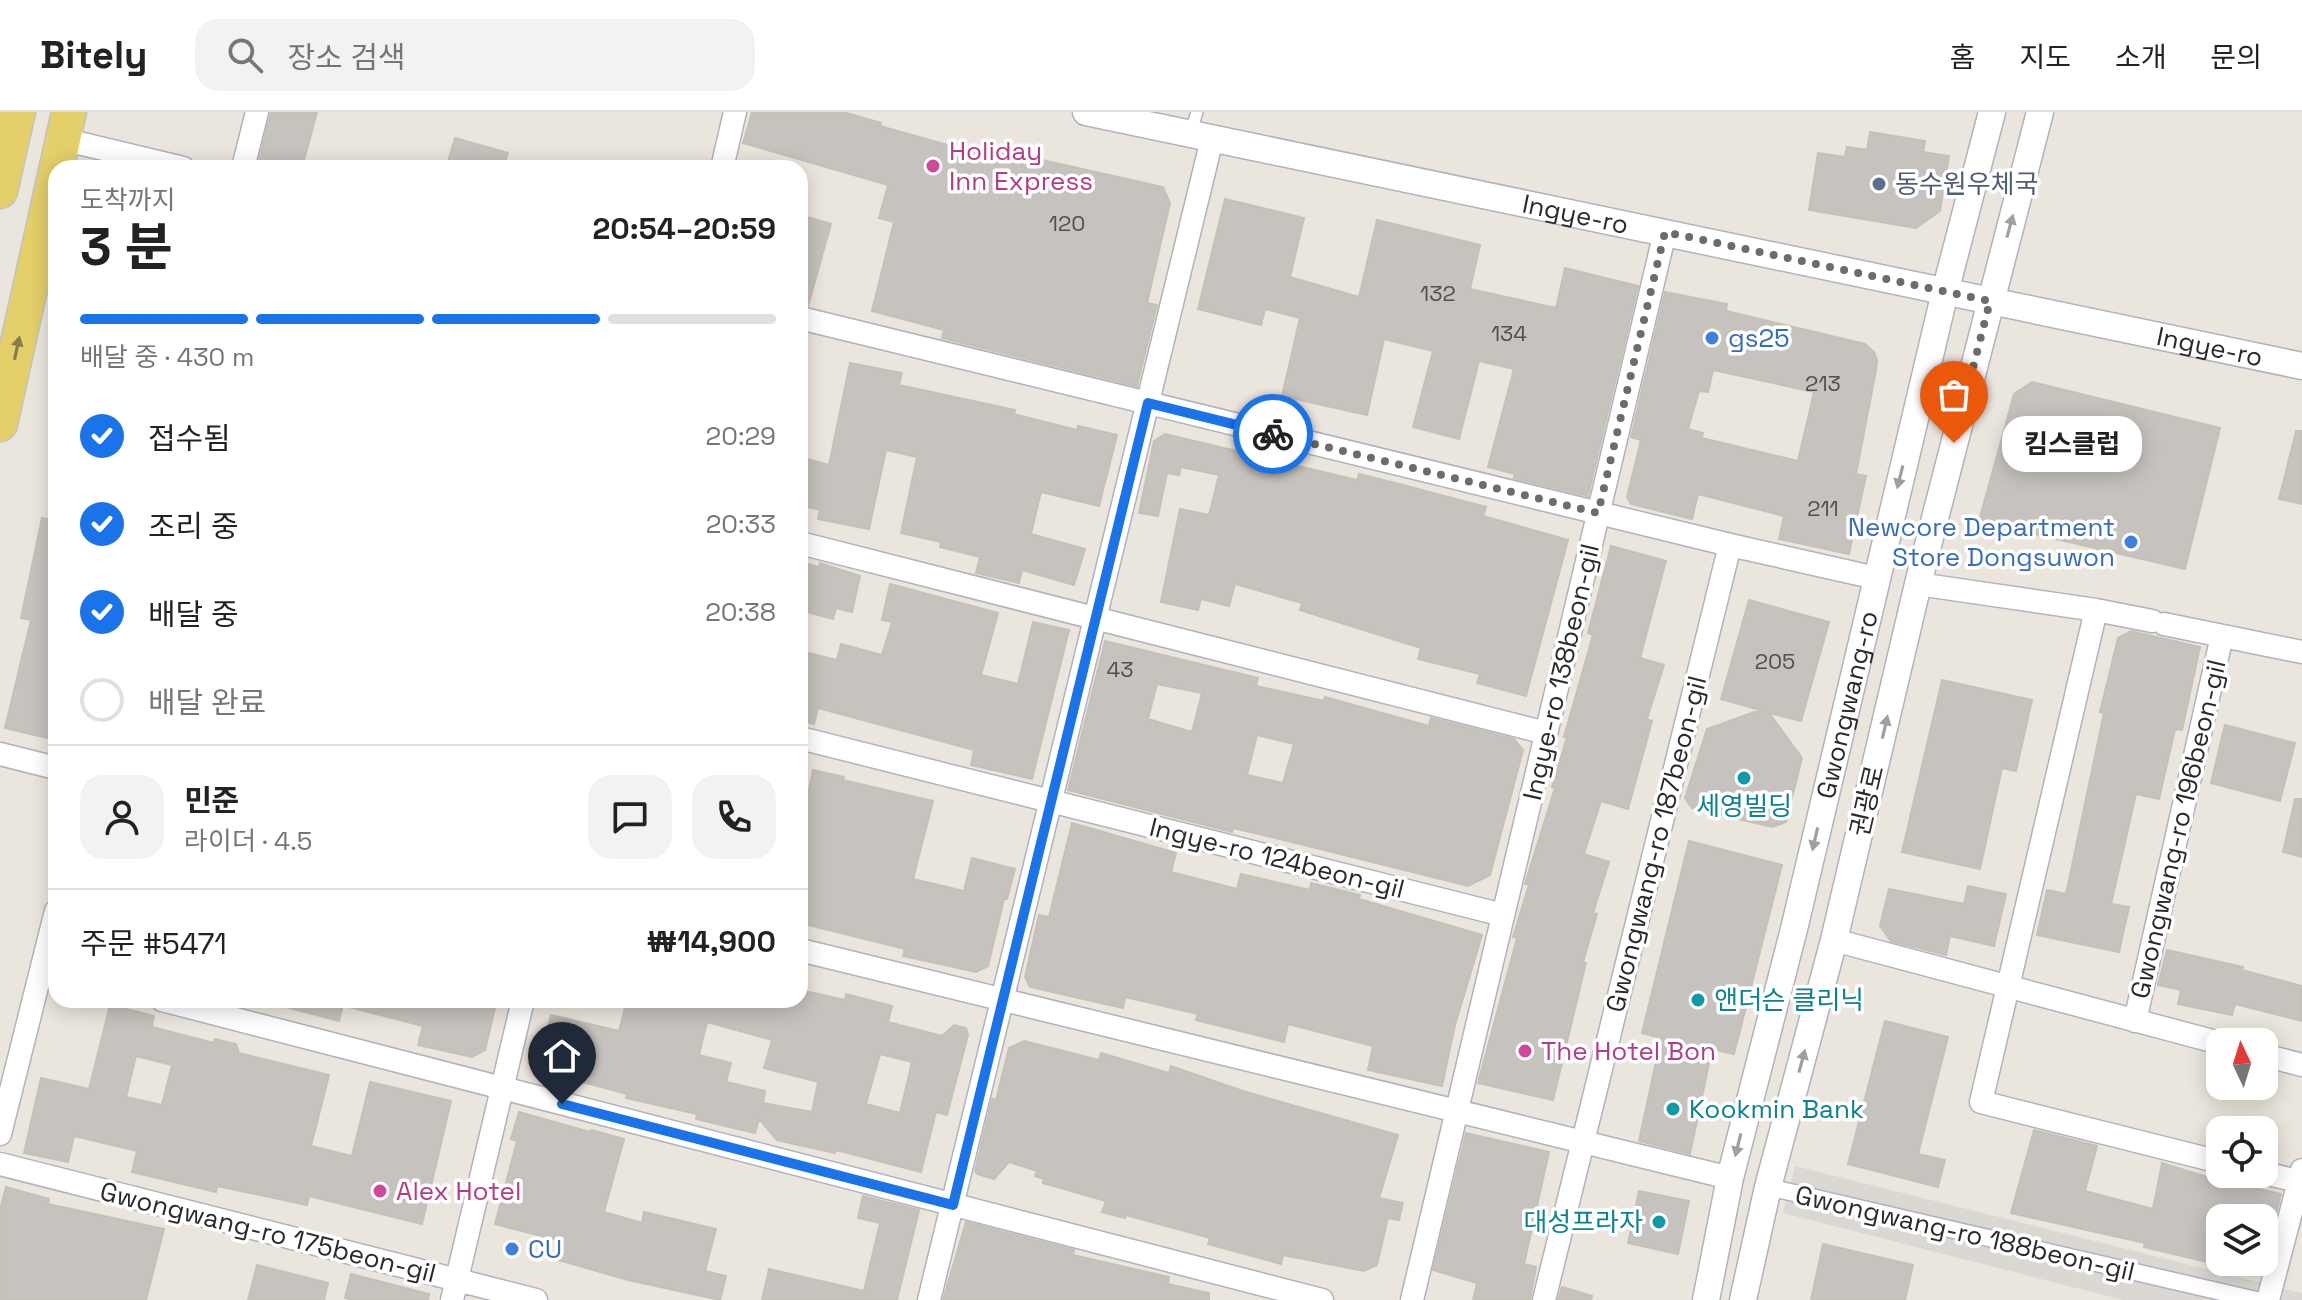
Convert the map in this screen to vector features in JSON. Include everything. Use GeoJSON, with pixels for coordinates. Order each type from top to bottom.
{"type":"FeatureCollection","features":[{"type":"Feature","properties":{"kind":"main road"},"geometry":{"type":"LineString","coordinates":[[0,191],[18,112]]}},
{"type":"Feature","properties":{"kind":"main road"},"geometry":{"type":"LineString","coordinates":[[58,160],[66,125]]}},
{"type":"Feature","properties":{"kind":"main road"},"geometry":{"type":"LineString","coordinates":[[0,424],[48,207]]}},
{"type":"Feature","properties":{"kind":"street"},"geometry":{"type":"LineString","coordinates":[[245,160],[257,112]]}},
{"type":"Feature","properties":{"kind":"street"},"geometry":{"type":"LineString","coordinates":[[724,160],[735,112]]}},
{"type":"Feature","properties":{"kind":"street","name":"Ingye-ro"},"geometry":{"type":"LineString","coordinates":[[1086,112],[1200,128],[1665,232],[2302,366]]}},
{"type":"Feature","properties":{"kind":"street","name":"Gwongwang-ro"},"geometry":{"type":"LineString","coordinates":[[1706,1300],[1730,1178],[1794,929],[1945,292],[1992,112]]}},
{"type":"Feature","properties":{"kind":"street","name":"권광로"},"geometry":{"type":"LineString","coordinates":[[1743,1300],[1768,1187],[1834,940],[1918,584],[2040,112]]}},
{"type":"Feature","properties":{"kind":"street"},"geometry":{"type":"LineString","coordinates":[[66,125],[161,160]]}},
{"type":"Feature","properties":{"kind":"street"},"geometry":{"type":"LineString","coordinates":[[929,1300],[1148,403],[1200,128]]}},
{"type":"Feature","properties":{"kind":"street","name":"Ingye-ro 138beon-gil"},"geometry":{"type":"LineString","coordinates":[[1412,1300],[1665,232]]}},
{"type":"Feature","properties":{"kind":"street"},"geometry":{"type":"LineString","coordinates":[[808,320],[1876,578]]}},
{"type":"Feature","properties":{"kind":"street"},"geometry":{"type":"LineString","coordinates":[[808,545],[1546,733]]}},
{"type":"Feature","properties":{"kind":"street","name":"Gwongwang-ro 187beon-gil"},"geometry":{"type":"LineString","coordinates":[[1583,1142],[1730,545]]}},
{"type":"Feature","properties":{"kind":"street"},"geometry":{"type":"LineString","coordinates":[[1918,584],[2096,610],[2302,652]]}},
{"type":"Feature","properties":{"kind":"street"},"geometry":{"type":"LineString","coordinates":[[2096,610],[1981,1102],[2206,1158]]}},
{"type":"Feature","properties":{"kind":"street","name":"Gwongwang-ro 196beon-gil"},"geometry":{"type":"LineString","coordinates":[[2135,1021],[2222,636]]}},
{"type":"Feature","properties":{"kind":"street","name":"Ingye-ro 124beon-gil"},"geometry":{"type":"LineString","coordinates":[[808,740],[1503,915]]}},
{"type":"Feature","properties":{"kind":"street"},"geometry":{"type":"LineString","coordinates":[[0,754],[48,766]]}},
{"type":"Feature","properties":{"kind":"street","name":"Gwongwang-ro 196beon-gil"},"geometry":{"type":"LineString","coordinates":[[1834,940],[2206,1039]]}},
{"type":"Feature","properties":{"kind":"street"},"geometry":{"type":"LineString","coordinates":[[808,952],[1730,1178]]}},
{"type":"Feature","properties":{"kind":"street"},"geometry":{"type":"LineString","coordinates":[[0,1134],[48,974]]}},
{"type":"Feature","properties":{"kind":"street"},"geometry":{"type":"LineString","coordinates":[[193,1008],[1322,1300]]}},
{"type":"Feature","properties":{"kind":"street"},"geometry":{"type":"LineString","coordinates":[[454,1290],[521,1008]]}},
{"type":"Feature","properties":{"kind":"street"},"geometry":{"type":"LineString","coordinates":[[2278,1059],[2302,1065]]}},
{"type":"Feature","properties":{"kind":"street"},"geometry":{"type":"LineString","coordinates":[[1544,1300],[1583,1142]]}},
{"type":"Feature","properties":{"kind":"street","name":"Gwongwang-ro 175beon-gil"},"geometry":{"type":"LineString","coordinates":[[0,1164],[454,1290],[536,1300]]}},
{"type":"Feature","properties":{"kind":"street"},"geometry":{"type":"LineString","coordinates":[[2268,1300],[2301,1178],[2278,1175]]}},
{"type":"Feature","properties":{"kind":"street","name":"Gwongwang-ro 188beon-gil"},"geometry":{"type":"LineString","coordinates":[[1768,1187],[2256,1300]]}},
{"type":"Feature","properties":{"kind":"shaded area"},"geometry":{"type":"Polygon","coordinates":[[[1795,1166],[2206,1269],[2206,1276],[2234,1276],[2302,1293],[2302,1300],[2123,1300],[1783,1213],[1795,1166]]]}},
{"type":"Feature","properties":{"kind":"building"},"geometry":{"type":"Polygon","coordinates":[[[271,112],[317,112],[304,160],[259,160],[271,112]]]}},
{"type":"Feature","properties":{"kind":"building"},"geometry":{"type":"Polygon","coordinates":[[[752,112],[843,112],[881,123],[880,126],[983,155],[985,147],[1163,187],[1170,203],[1147,303],[1157,305],[1137,386],[942,338],[944,330],[872,311],[894,222],[879,218],[888,185],[743,143],[752,112]]]}},
{"type":"Feature","properties":{"kind":"building","name":"동수원우체국"},"geometry":{"type":"Polygon","coordinates":[[[1870,132],[1925,141],[1923,152],[1949,156],[1940,211],[1916,228],[1809,210],[1818,153],[1845,157],[1847,147],[1867,150],[1870,132]]]}},
{"type":"Feature","properties":{"kind":"building"},"geometry":{"type":"Polygon","coordinates":[[[455,138],[508,153],[506,160],[448,160],[455,138]]]}},
{"type":"Feature","properties":{"kind":"building"},"geometry":{"type":"Polygon","coordinates":[[[1225,199],[1304,218],[1290,277],[1359,297],[1377,220],[1480,245],[1470,289],[1556,308],[1565,268],[1638,286],[1588,496],[1514,478],[1515,474],[1488,467],[1514,369],[1479,361],[1459,439],[1413,427],[1433,351],[1384,339],[1367,415],[1282,396],[1300,318],[1265,309],[1261,325],[1198,309],[1225,199]]]}},
{"type":"Feature","properties":{"kind":"building"},"geometry":{"type":"Polygon","coordinates":[[[808,217],[831,224],[808,306],[808,217]]]}},
{"type":"Feature","properties":{"kind":"building"},"geometry":{"type":"Polygon","coordinates":[[[1665,292],[1727,304],[1726,311],[1865,344],[1877,360],[1856,474],[1866,476],[1849,554],[1779,539],[1784,516],[1698,494],[1692,519],[1631,504],[1627,497],[1641,440],[1631,437],[1665,292]],[[1713,370],[1708,392],[1699,391],[1688,429],[1703,433],[1702,438],[1798,461],[1814,392],[1713,370]]]}},
{"type":"Feature","properties":{"kind":"building"},"geometry":{"type":"Polygon","coordinates":[[[850,363],[902,373],[899,385],[1015,410],[1014,414],[1077,430],[1078,426],[1117,435],[1099,506],[1041,492],[1031,534],[1085,549],[1074,585],[1022,570],[1019,583],[976,573],[980,557],[940,547],[941,542],[901,533],[917,457],[886,450],[869,529],[818,519],[820,510],[808,507],[808,459],[829,465],[850,363]]]}},
{"type":"Feature","properties":{"kind":"building","name":"Newcore Department Store Dongsuwon"},"geometry":{"type":"Polygon","coordinates":[[[2032,382],[2220,428],[2185,569],[1979,521],[2014,394],[2032,382]]]}},
{"type":"Feature","properties":{"kind":"building"},"geometry":{"type":"Polygon","coordinates":[[[2296,431],[2302,431],[2302,504],[2279,499],[2296,431]]]}},
{"type":"Feature","properties":{"kind":"building"},"geometry":{"type":"Polygon","coordinates":[[[1165,434],[1357,480],[1359,474],[1403,485],[1486,507],[1483,516],[1568,540],[1526,696],[1477,683],[1480,674],[1418,659],[1421,648],[1300,610],[1302,603],[1235,584],[1229,606],[1201,599],[1198,610],[1161,602],[1180,509],[1209,515],[1219,475],[1181,467],[1179,475],[1167,473],[1158,516],[1139,513],[1154,441],[1165,434]]]}},
{"type":"Feature","properties":{"kind":"building"},"geometry":{"type":"Polygon","coordinates":[[[42,518],[48,519],[48,738],[5,728],[31,620],[21,618],[42,518]]]}},
{"type":"Feature","properties":{"kind":"building"},"geometry":{"type":"Polygon","coordinates":[[[1611,546],[1666,561],[1640,658],[1664,665],[1647,719],[1652,721],[1628,809],[1601,801],[1584,854],[1609,862],[1593,913],[1597,914],[1583,962],[1586,963],[1553,1100],[1478,1083],[1517,938],[1513,937],[1529,885],[1525,884],[1555,788],[1552,787],[1567,737],[1564,737],[1593,635],[1588,633],[1611,546]]]}},
{"type":"Feature","properties":{"kind":"building"},"geometry":{"type":"Polygon","coordinates":[[[820,563],[860,576],[852,612],[836,608],[833,619],[808,612],[808,564],[819,567],[820,563]]]}},
{"type":"Feature","properties":{"kind":"building"},"geometry":{"type":"Polygon","coordinates":[[[890,584],[998,613],[981,675],[1018,684],[1033,622],[1069,630],[1032,779],[971,765],[974,750],[818,708],[814,724],[808,722],[808,653],[837,660],[841,644],[882,655],[892,622],[882,620],[890,584]]]}},
{"type":"Feature","properties":{"kind":"building"},"geometry":{"type":"Polygon","coordinates":[[[1749,600],[1829,622],[1801,721],[1769,713],[1802,758],[1786,822],[1772,827],[1692,808],[1685,798],[1707,729],[1760,710],[1721,699],[1749,600]]]}},
{"type":"Feature","properties":{"kind":"building"},"geometry":{"type":"Polygon","coordinates":[[[2131,631],[2200,647],[2182,730],[2175,729],[2159,799],[2136,794],[2111,904],[2129,907],[2119,952],[2037,935],[2047,890],[2066,894],[2104,713],[2100,712],[2118,638],[2131,631]]]}},
{"type":"Feature","properties":{"kind":"building"},"geometry":{"type":"Polygon","coordinates":[[[1105,641],[1258,678],[1256,686],[1324,701],[1325,697],[1429,726],[1431,718],[1514,739],[1523,750],[1490,875],[1468,886],[1233,828],[1232,832],[1068,790],[1105,641]],[[1157,684],[1148,719],[1192,732],[1202,693],[1157,684]],[[1257,735],[1247,775],[1283,783],[1294,744],[1257,735]]]}},
{"type":"Feature","properties":{"kind":"building"},"geometry":{"type":"Polygon","coordinates":[[[1942,680],[2032,700],[2016,771],[2002,768],[1980,869],[1902,852],[1942,680]]]}},
{"type":"Feature","properties":{"kind":"building"},"geometry":{"type":"Polygon","coordinates":[[[2225,725],[2295,743],[2280,801],[2211,783],[2225,725]]]}},
{"type":"Feature","properties":{"kind":"building"},"geometry":{"type":"Polygon","coordinates":[[[813,770],[933,801],[913,879],[964,891],[972,858],[1015,869],[1007,899],[1004,899],[988,966],[976,972],[903,956],[905,949],[808,925],[809,790],[813,770]]]}},
{"type":"Feature","properties":{"kind":"building"},"geometry":{"type":"Polygon","coordinates":[[[2295,799],[2302,799],[2302,857],[2283,852],[2295,799]]]}},
{"type":"Feature","properties":{"kind":"building"},"geometry":{"type":"Polygon","coordinates":[[[1072,823],[1176,853],[1171,872],[1237,889],[1241,874],[1310,890],[1311,883],[1360,895],[1359,899],[1482,935],[1455,1025],[1442,1086],[1368,1070],[1373,1046],[1288,1024],[1284,1042],[1196,1020],[1198,1014],[1125,997],[1123,1008],[1030,987],[1025,977],[1039,915],[1049,917],[1072,823]]]}},
{"type":"Feature","properties":{"kind":"building"},"geometry":{"type":"Polygon","coordinates":[[[1689,841],[1782,865],[1734,1054],[1712,1049],[1690,1154],[1639,1141],[1661,1038],[1642,1033],[1689,841]]]}},
{"type":"Feature","properties":{"kind":"building"},"geometry":{"type":"Polygon","coordinates":[[[1968,886],[2006,894],[1994,946],[1950,936],[1946,955],[1891,941],[1880,926],[1889,889],[1964,904],[1968,886]]]}},
{"type":"Feature","properties":{"kind":"building"},"geometry":{"type":"Polygon","coordinates":[[[2167,950],[2243,967],[2242,970],[2302,986],[2302,1021],[2235,1004],[2232,1015],[2178,1004],[2181,990],[2158,985],[2167,950]]]}},
{"type":"Feature","properties":{"kind":"building"},"geometry":{"type":"Polygon","coordinates":[[[808,992],[845,1000],[846,994],[892,1006],[888,1022],[942,1036],[954,1025],[966,1028],[968,1035],[947,1115],[936,1112],[921,1172],[836,1150],[835,1153],[777,1140],[759,1119],[755,1133],[696,1119],[697,1114],[626,1098],[627,1094],[538,1070],[551,1015],[619,1031],[625,1008],[808,1008],[808,992]],[[707,1022],[699,1055],[731,1063],[726,1082],[765,1091],[763,1103],[812,1112],[818,1082],[764,1068],[772,1040],[707,1022]],[[880,1054],[866,1104],[900,1113],[912,1062],[880,1054]]]}},
{"type":"Feature","properties":{"kind":"building"},"geometry":{"type":"Polygon","coordinates":[[[109,1008],[122,1008],[154,1016],[152,1027],[214,1043],[215,1039],[236,1044],[239,1053],[329,1075],[311,1146],[352,1156],[370,1082],[451,1101],[422,1224],[309,1196],[307,1205],[217,1186],[216,1192],[132,1172],[137,1151],[74,1136],[68,1162],[24,1153],[41,1078],[89,1089],[109,1008]],[[136,1056],[126,1097],[162,1105],[172,1065],[136,1056]]]}},
{"type":"Feature","properties":{"kind":"building"},"geometry":{"type":"Polygon","coordinates":[[[290,1008],[342,1008],[339,1021],[290,1008]]]}},
{"type":"Feature","properties":{"kind":"building"},"geometry":{"type":"Polygon","coordinates":[[[353,1008],[495,1008],[485,1050],[472,1057],[418,1045],[423,1026],[353,1008]]]}},
{"type":"Feature","properties":{"kind":"building"},"geometry":{"type":"Polygon","coordinates":[[[1885,1021],[1948,1037],[1918,1154],[1945,1160],[1938,1187],[1848,1164],[1885,1021]]]}},
{"type":"Feature","properties":{"kind":"building"},"geometry":{"type":"Polygon","coordinates":[[[1024,1041],[1099,1060],[1101,1053],[1169,1073],[1171,1066],[1243,1091],[1398,1135],[1379,1198],[1403,1203],[1399,1220],[1388,1218],[1377,1265],[1364,1271],[1283,1255],[1281,1264],[1208,1244],[1210,1238],[1126,1215],[1125,1218],[1102,1212],[1106,1201],[1043,1183],[1044,1179],[1035,1176],[1037,1171],[1009,1162],[994,1179],[977,1174],[975,1171],[992,1099],[996,1100],[1009,1048],[1024,1041]]]}},
{"type":"Feature","properties":{"kind":"building"},"geometry":{"type":"Polygon","coordinates":[[[519,1112],[624,1139],[604,1212],[642,1223],[644,1212],[716,1229],[705,1271],[726,1276],[720,1300],[628,1280],[555,1259],[561,1241],[495,1224],[517,1141],[511,1139],[519,1112]]]}},
{"type":"Feature","properties":{"kind":"building"},"geometry":{"type":"Polygon","coordinates":[[[2034,1130],[2097,1146],[2085,1191],[2153,1209],[2162,1163],[2206,1177],[2206,1188],[2254,1188],[2281,1194],[2278,1206],[2206,1204],[2206,1262],[2144,1247],[2145,1243],[2011,1213],[2034,1130]]]}},
{"type":"Feature","properties":{"kind":"building"},"geometry":{"type":"Polygon","coordinates":[[[1466,1133],[1549,1152],[1524,1264],[1536,1267],[1530,1300],[1473,1300],[1477,1283],[1433,1270],[1466,1133]]]}},
{"type":"Feature","properties":{"kind":"building"},"geometry":{"type":"Polygon","coordinates":[[[6,1187],[49,1199],[48,1204],[164,1229],[146,1300],[0,1300],[0,1209],[6,1187]]]}},
{"type":"Feature","properties":{"kind":"building","name":"대성프라자"},"geometry":{"type":"Polygon","coordinates":[[[1639,1191],[1689,1201],[1678,1254],[1628,1243],[1639,1191]]]}},
{"type":"Feature","properties":{"kind":"building"},"geometry":{"type":"Polygon","coordinates":[[[863,1196],[919,1210],[897,1300],[762,1300],[769,1269],[864,1291],[880,1223],[858,1218],[863,1196]]]}},
{"type":"Feature","properties":{"kind":"building"},"geometry":{"type":"Polygon","coordinates":[[[966,1222],[1074,1250],[1073,1255],[1169,1277],[1168,1284],[1209,1293],[1209,1300],[943,1300],[966,1222]]]}},
{"type":"Feature","properties":{"kind":"building"},"geometry":{"type":"Polygon","coordinates":[[[1823,1244],[1913,1265],[1905,1300],[1811,1300],[1823,1244]]]}},
{"type":"Feature","properties":{"kind":"building"},"geometry":{"type":"Polygon","coordinates":[[[257,1265],[328,1283],[324,1300],[248,1300],[257,1265]]]}},
{"type":"Feature","properties":{"kind":"building"},"geometry":{"type":"Polygon","coordinates":[[[351,1274],[429,1294],[428,1300],[345,1298],[351,1274]]]}},
{"type":"Feature","properties":{"kind":"building"},"geometry":{"type":"Polygon","coordinates":[[[1562,1287],[1592,1296],[1591,1300],[1558,1300],[1562,1287]]]}},
{"type":"Feature","properties":{"kind":"way so far"},"geometry":{"type":"LineString","coordinates":[[1273,434],[1598,513],[1665,232],[1990,301],[1954,443]]}},
{"type":"Feature","properties":{"kind":"place","name":"Holiday Inn Express"},"geometry":{"type":"Point","coordinates":[933,166]}},
{"type":"Feature","properties":{"kind":"place","name":"동수원우체국"},"geometry":{"type":"Point","coordinates":[1879,184]}},
{"type":"Feature","properties":{"kind":"place","name":"gs25"},"geometry":{"type":"Point","coordinates":[1712,338]}},
{"type":"Feature","properties":{"kind":"place","name":"킴스클럽"},"geometry":{"type":"Point","coordinates":[1954,443]}},
{"type":"Feature","properties":{"kind":"place","name":"Newcore Department Store Dongsuwon"},"geometry":{"type":"Point","coordinates":[2131,542]}},
{"type":"Feature","properties":{"kind":"place","name":"세영빌딩"},"geometry":{"type":"Point","coordinates":[1744,778]}},
{"type":"Feature","properties":{"kind":"place","name":"앤더슨 클리닉"},"geometry":{"type":"Point","coordinates":[1698,1000]}},
{"type":"Feature","properties":{"kind":"place","name":"The Hotel Bon"},"geometry":{"type":"Point","coordinates":[1525,1051]}},
{"type":"Feature","properties":{"kind":"place","name":"Kookmin Bank"},"geometry":{"type":"Point","coordinates":[1673,1109]}},
{"type":"Feature","properties":{"kind":"place","name":"Alex Hotel"},"geometry":{"type":"Point","coordinates":[380,1191]}},
{"type":"Feature","properties":{"kind":"place","name":"대성프라자"},"geometry":{"type":"Point","coordinates":[1659,1222]}},
{"type":"Feature","properties":{"kind":"place","name":"CU"},"geometry":{"type":"Point","coordinates":[512,1249]}},
{"type":"Feature","properties":{"kind":"route"},"geometry":{"type":"LineString","coordinates":[[562,1104],[953,1205],[1148,403],[1273,434]]}}]}
